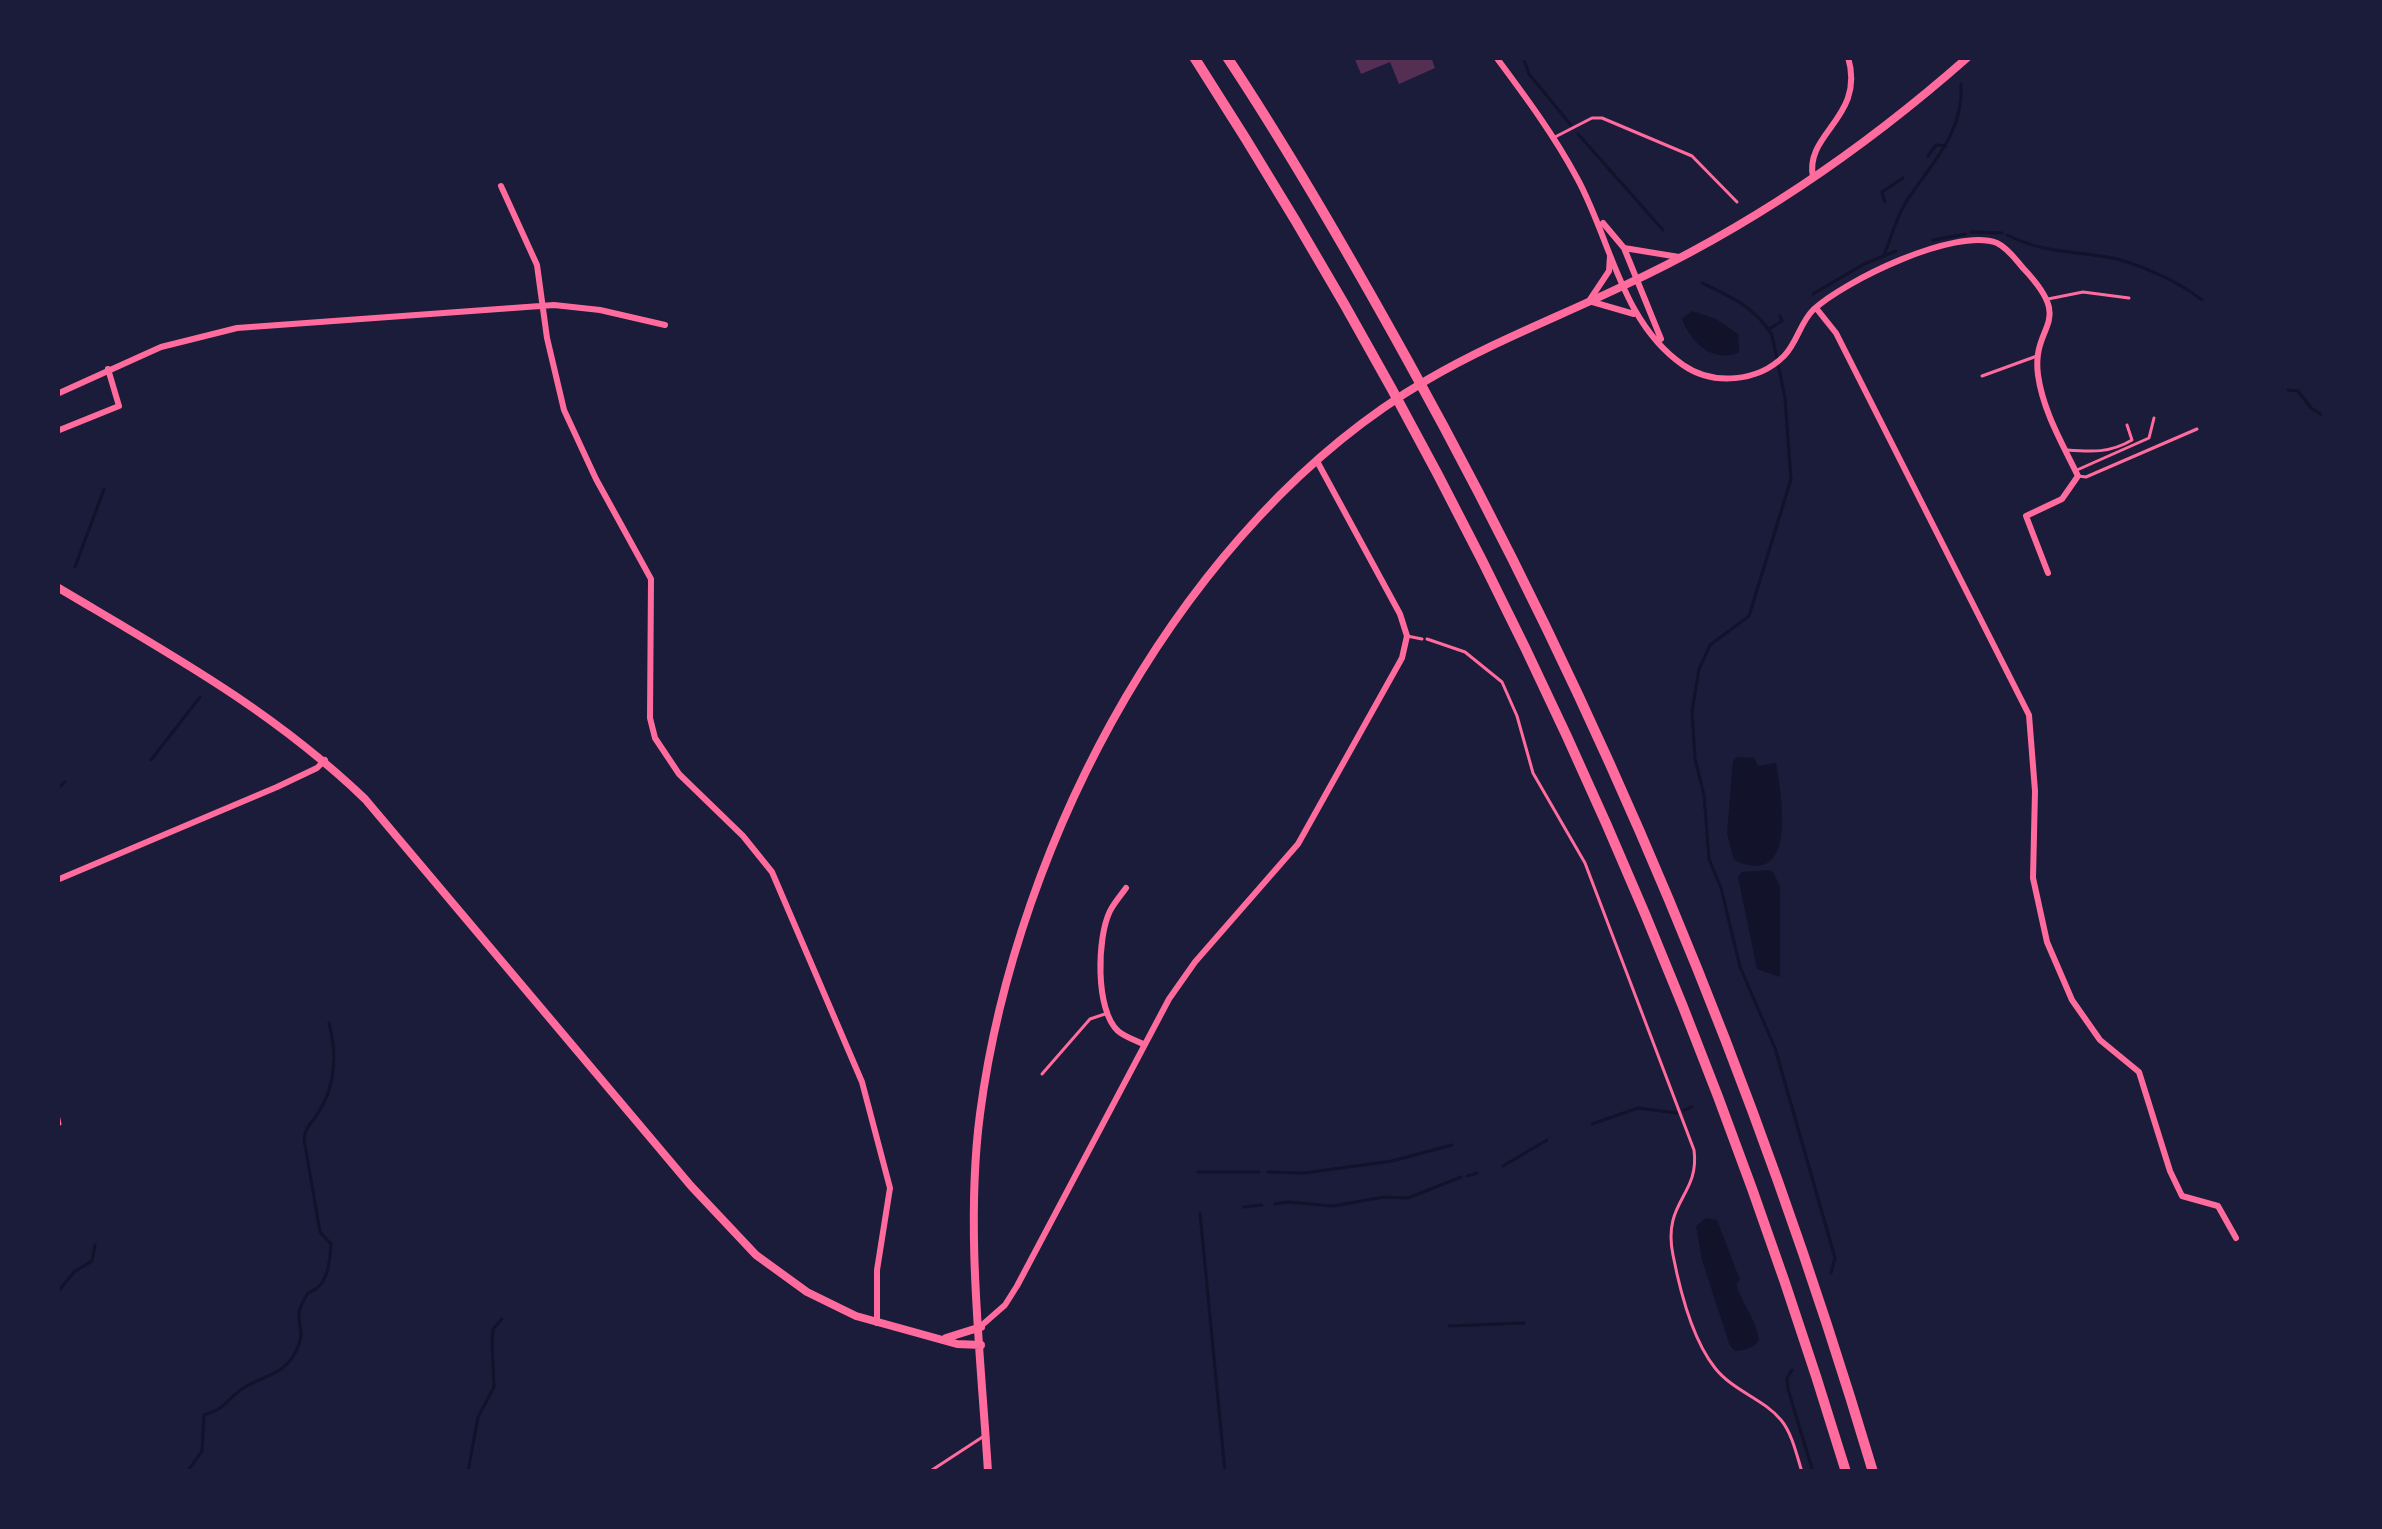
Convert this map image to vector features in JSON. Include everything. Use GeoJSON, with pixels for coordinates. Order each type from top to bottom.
{"type":"FeatureCollection","features":[{"type":"Feature","properties":{"kind":"highway"},"geometry":{"type":"LineString","coordinates":[[1194,57],[1392,386],[1520,631],[1624,862],[1756,1198],[1846,1472]]}},
{"type":"Feature","properties":{"kind":"highway"},"geometry":{"type":"LineString","coordinates":[[1227,57],[1337,234],[1426,392],[1558,651],[1687,943],[1815,1286],[1873,1472]]}},
{"type":"Feature","properties":{"kind":"main road"},"geometry":{"type":"LineString","coordinates":[[988,1472],[976,1176],[980,1114],[1004,993],[1035,888],[1070,804],[1124,700],[1233,545],[1316,459],[1386,405],[1517,332],[1630,283],[1814,177],[1902,115],[1964,58]]}},
{"type":"Feature","properties":{"kind":"main road"},"geometry":{"type":"LineString","coordinates":[[57,587],[251,703],[325,760],[383,817],[691,1186],[756,1255],[807,1292],[877,1323],[957,1344],[981,1345]]}},
{"type":"Feature","properties":{"kind":"main road"},"geometry":{"type":"LineString","coordinates":[[946,1338],[981,1327]]}},
{"type":"Feature","properties":{"kind":"street"},"geometry":{"type":"LineString","coordinates":[[1496,57],[1553,137],[1598,218],[1610,255],[1650,307],[1662,342]]}},
{"type":"Feature","properties":{"kind":"street"},"geometry":{"type":"LineString","coordinates":[[1814,177],[1813,156],[1852,93],[1854,76],[1848,57]]}},
{"type":"Feature","properties":{"kind":"street"},"geometry":{"type":"LineString","coordinates":[[501,186],[536,259],[565,410],[596,479],[651,579],[650,718],[655,738],[680,774],[772,872],[862,1082],[890,1188],[877,1270],[877,1323]]}},
{"type":"Feature","properties":{"kind":"street"},"geometry":{"type":"LineString","coordinates":[[1598,218],[1624,248],[1634,314]]}},
{"type":"Feature","properties":{"kind":"street"},"geometry":{"type":"LineString","coordinates":[[1610,255],[1609,271],[1588,302],[1634,314],[1682,364],[1716,378],[1746,376],[1773,364],[1784,356],[1816,308],[1892,262],[1932,248],[1984,241],[2005,248],[2048,299],[2050,327],[2038,356],[2039,379],[2048,412],[2077,473],[2062,499],[2026,516],[2048,572]]}},
{"type":"Feature","properties":{"kind":"street"},"geometry":{"type":"LineString","coordinates":[[1624,248],[1679,256]]}},
{"type":"Feature","properties":{"kind":"street"},"geometry":{"type":"LineString","coordinates":[[57,394],[161,347],[236,328],[543,306],[600,310],[665,325]]}},
{"type":"Feature","properties":{"kind":"street"},"geometry":{"type":"LineString","coordinates":[[1816,308],[1831,323],[2029,716],[2035,790],[2032,878],[2047,942],[2072,1000],[2100,1040],[2139,1072],[2182,1196],[2218,1206],[2236,1238]]}},
{"type":"Feature","properties":{"kind":"street"},"geometry":{"type":"LineString","coordinates":[[57,430],[119,406],[108,369]]}},
{"type":"Feature","properties":{"kind":"street"},"geometry":{"type":"LineString","coordinates":[[981,1327],[1017,1286],[1143,1044],[1195,962],[1298,844],[1402,658],[1407,636],[1391,595],[1316,459]]}},
{"type":"Feature","properties":{"kind":"street"},"geometry":{"type":"LineString","coordinates":[[57,880],[277,787],[325,760]]}},
{"type":"Feature","properties":{"kind":"street"},"geometry":{"type":"LineString","coordinates":[[1126,887],[1109,913],[1101,949],[1107,1013],[1116,1030],[1143,1044]]}},
{"type":"Feature","properties":{"kind":"lane"},"geometry":{"type":"LineString","coordinates":[[1553,137],[1592,118],[1603,118],[1692,156],[1737,202]]}},
{"type":"Feature","properties":{"kind":"lane"},"geometry":{"type":"LineString","coordinates":[[2048,299],[2084,292],[2129,298]]}},
{"type":"Feature","properties":{"kind":"lane"},"geometry":{"type":"LineString","coordinates":[[1982,376],[2038,356]]}},
{"type":"Feature","properties":{"kind":"lane"},"geometry":{"type":"LineString","coordinates":[[2077,473],[2149,438],[2154,418]]}},
{"type":"Feature","properties":{"kind":"lane"},"geometry":{"type":"LineString","coordinates":[[2066,449],[2097,453],[2120,447],[2132,440],[2127,425]]}},
{"type":"Feature","properties":{"kind":"lane"},"geometry":{"type":"LineString","coordinates":[[2077,473],[2086,477],[2197,429]]}},
{"type":"Feature","properties":{"kind":"lane"},"geometry":{"type":"LineString","coordinates":[[1407,636],[1422,639]]}},
{"type":"Feature","properties":{"kind":"lane"},"geometry":{"type":"LineString","coordinates":[[1042,1074],[1090,1019],[1107,1013]]}},
{"type":"Feature","properties":{"kind":"lane"},"geometry":{"type":"LineString","coordinates":[[57,1109],[60,1124]]}},
{"type":"Feature","properties":{"kind":"lane"},"geometry":{"type":"LineString","coordinates":[[929,1472],[986,1435]]}},
{"type":"Feature","properties":{"kind":"path"},"geometry":{"type":"LineString","coordinates":[[1422,639],[1436,639],[1465,652],[1502,682],[1533,773],[1585,863],[1694,1150],[1694,1178],[1671,1218],[1669,1231],[1691,1318],[1716,1370],[1781,1420],[1802,1472]]}},
{"type":"Feature","properties":{"kind":"shaded area"},"geometry":{"type":"Polygon","coordinates":[[[1692,311],[1738,334],[1739,352],[1721,355],[1697,343],[1682,319],[1692,311]]]}},
{"type":"Feature","properties":{"kind":"shaded area"},"geometry":{"type":"Polygon","coordinates":[[[1737,757],[1754,758],[1758,766],[1776,763],[1779,778],[1782,817],[1777,852],[1768,862],[1754,866],[1734,860],[1727,833],[1737,757]]]}},
{"type":"Feature","properties":{"kind":"shaded area"},"geometry":{"type":"Polygon","coordinates":[[[1767,870],[1780,886],[1780,977],[1757,969],[1738,877],[1742,872],[1767,870]]]}},
{"type":"Feature","properties":{"kind":"shaded area"},"geometry":{"type":"Polygon","coordinates":[[[1706,1218],[1717,1220],[1740,1280],[1736,1284],[1757,1332],[1759,1340],[1746,1349],[1735,1351],[1730,1346],[1702,1260],[1696,1226],[1706,1218]]]}},
{"type":"Feature","properties":{"kind":"building"},"geometry":{"type":"Polygon","coordinates":[[[1354,57],[1431,57],[1435,68],[1399,84],[1390,62],[1361,74],[1354,57]]]}},
{"type":"Feature","properties":{"kind":"waterway"},"geometry":{"type":"LineString","coordinates":[[1523,57],[1529,74],[1571,125]]}},
{"type":"Feature","properties":{"kind":"waterway"},"geometry":{"type":"LineString","coordinates":[[1884,255],[1902,208],[1952,133],[1961,84]]}},
{"type":"Feature","properties":{"kind":"waterway"},"geometry":{"type":"LineString","coordinates":[[1578,134],[1663,230]]}},
{"type":"Feature","properties":{"kind":"waterway"},"geometry":{"type":"LineString","coordinates":[[1928,156],[1936,145],[1946,146]]}},
{"type":"Feature","properties":{"kind":"waterway"},"geometry":{"type":"LineString","coordinates":[[1885,202],[1882,192],[1903,178]]}},
{"type":"Feature","properties":{"kind":"waterway"},"geometry":{"type":"LineString","coordinates":[[1971,232],[2002,233]]}},
{"type":"Feature","properties":{"kind":"waterway"},"geometry":{"type":"LineString","coordinates":[[1933,240],[1966,234]]}},
{"type":"Feature","properties":{"kind":"waterway"},"geometry":{"type":"LineString","coordinates":[[2007,235],[2049,249],[2128,262],[2173,281],[2202,300]]}},
{"type":"Feature","properties":{"kind":"waterway"},"geometry":{"type":"LineString","coordinates":[[1813,294],[1896,251]]}},
{"type":"Feature","properties":{"kind":"waterway"},"geometry":{"type":"LineString","coordinates":[[1702,283],[1750,310],[1772,335],[1785,398],[1791,479],[1749,616],[1710,645],[1699,669],[1692,711],[1695,759],[1704,795],[1709,859],[1740,967],[1775,1048],[1835,1258],[1831,1273]]}},
{"type":"Feature","properties":{"kind":"waterway"},"geometry":{"type":"LineString","coordinates":[[1769,329],[1782,321],[1780,316]]}},
{"type":"Feature","properties":{"kind":"waterway"},"geometry":{"type":"LineString","coordinates":[[2288,390],[2298,391],[2325,417]]}},
{"type":"Feature","properties":{"kind":"waterway"},"geometry":{"type":"LineString","coordinates":[[75,567],[104,489]]}},
{"type":"Feature","properties":{"kind":"waterway"},"geometry":{"type":"LineString","coordinates":[[151,760],[200,697]]}},
{"type":"Feature","properties":{"kind":"waterway"},"geometry":{"type":"LineString","coordinates":[[57,789],[65,782]]}},
{"type":"Feature","properties":{"kind":"waterway"},"geometry":{"type":"LineString","coordinates":[[187,1472],[202,1451],[204,1415],[282,1368],[294,1355],[301,1338],[301,1307],[326,1273],[331,1244],[320,1232],[304,1139],[332,1081],[329,1023]]}},
{"type":"Feature","properties":{"kind":"waterway"},"geometry":{"type":"LineString","coordinates":[[1684,1110],[1692,1107]]}},
{"type":"Feature","properties":{"kind":"waterway"},"geometry":{"type":"LineString","coordinates":[[1592,1124],[1638,1108],[1677,1113]]}},
{"type":"Feature","properties":{"kind":"waterway"},"geometry":{"type":"LineString","coordinates":[[1503,1166],[1547,1140]]}},
{"type":"Feature","properties":{"kind":"waterway"},"geometry":{"type":"LineString","coordinates":[[1268,1172],[1304,1173],[1392,1161],[1452,1145]]}},
{"type":"Feature","properties":{"kind":"waterway"},"geometry":{"type":"LineString","coordinates":[[1198,1172],[1259,1172]]}},
{"type":"Feature","properties":{"kind":"waterway"},"geometry":{"type":"LineString","coordinates":[[1467,1176],[1477,1173]]}},
{"type":"Feature","properties":{"kind":"waterway"},"geometry":{"type":"LineString","coordinates":[[1275,1204],[1333,1206],[1408,1198],[1461,1177]]}},
{"type":"Feature","properties":{"kind":"waterway"},"geometry":{"type":"LineString","coordinates":[[1244,1207],[1262,1205]]}},
{"type":"Feature","properties":{"kind":"waterway"},"geometry":{"type":"LineString","coordinates":[[1200,1213],[1225,1472]]}},
{"type":"Feature","properties":{"kind":"waterway"},"geometry":{"type":"LineString","coordinates":[[57,1293],[74,1272],[92,1261],[95,1245]]}},
{"type":"Feature","properties":{"kind":"waterway"},"geometry":{"type":"LineString","coordinates":[[468,1472],[478,1417],[494,1387],[493,1329],[502,1319]]}},
{"type":"Feature","properties":{"kind":"waterway"},"geometry":{"type":"LineString","coordinates":[[1449,1326],[1524,1323]]}},
{"type":"Feature","properties":{"kind":"waterway"},"geometry":{"type":"LineString","coordinates":[[1792,1370],[1788,1389],[1813,1472]]}}]}
